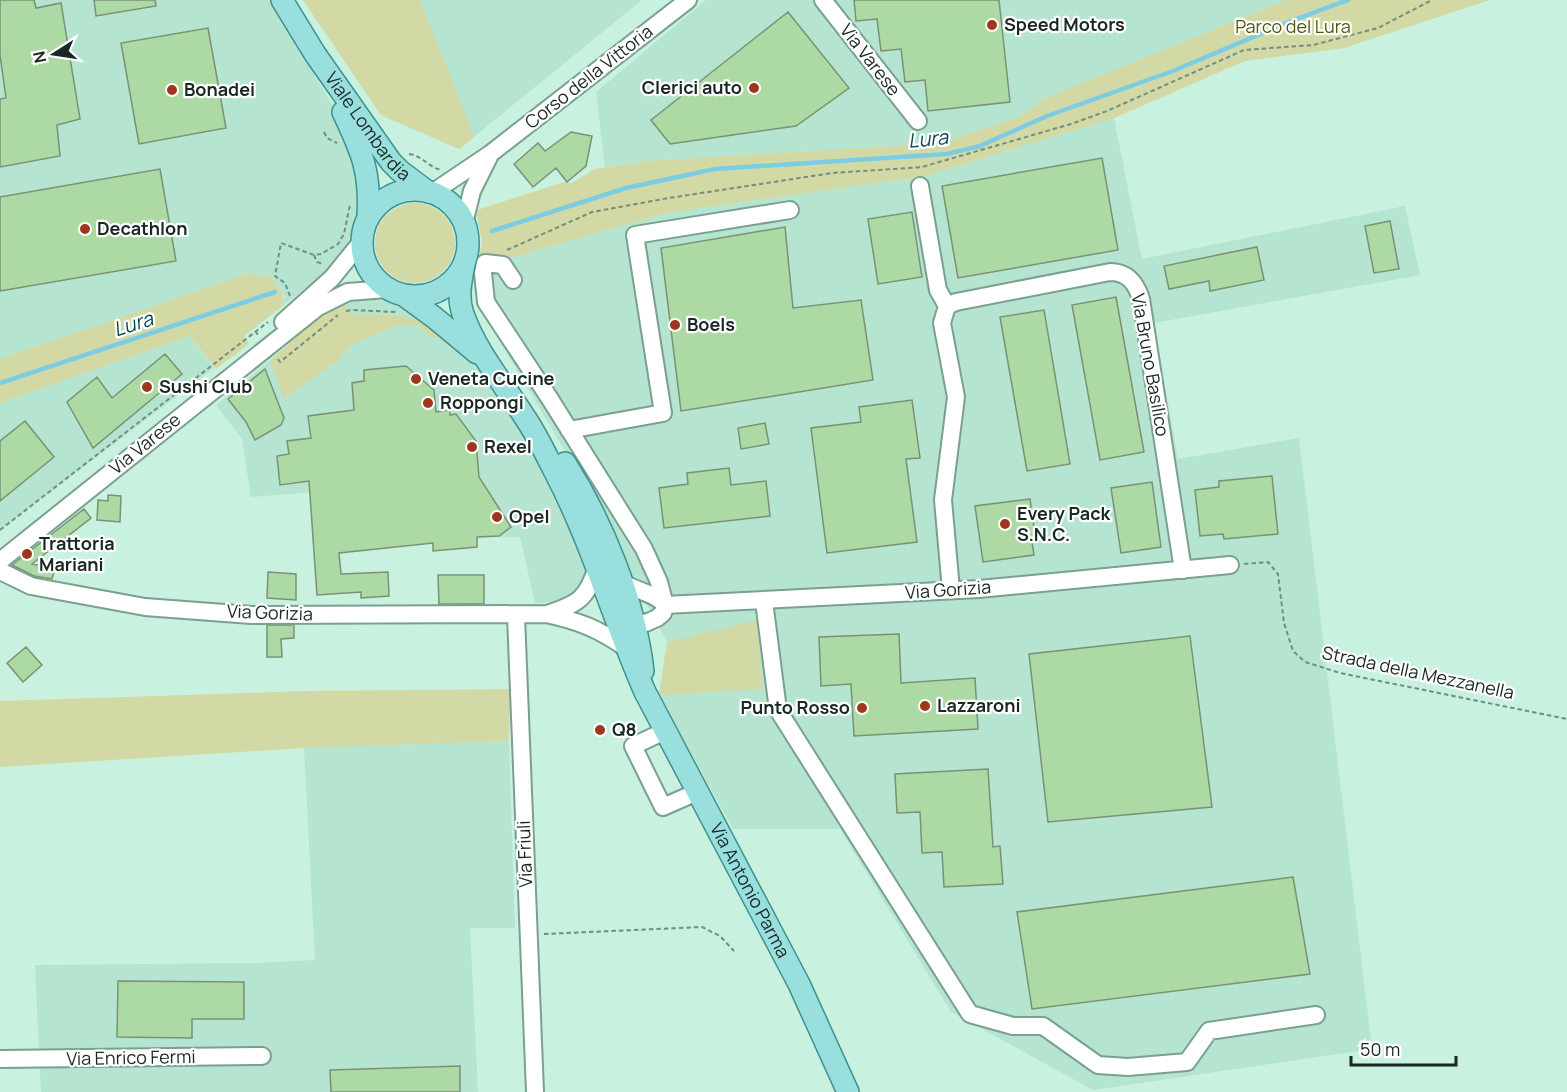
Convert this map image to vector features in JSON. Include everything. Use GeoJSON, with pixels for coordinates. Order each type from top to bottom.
{"type":"FeatureCollection","features":[{"type":"Feature","properties":{"kind":"main road","name":"Viale Lombardia"},"geometry":{"type":"LineString","coordinates":[[282,0],[315,54],[391,162],[430,192]]}},
{"type":"Feature","properties":{"kind":"main road","name":"Viale Lombardia"},"geometry":{"type":"LineString","coordinates":[[315,54],[361,150],[368,185],[368,218]]}},
{"type":"Feature","properties":{"kind":"main road"},"geometry":{"type":"LineString","coordinates":[[415,190],[430,192],[452,205],[464,223],[468,244],[464,264],[452,281],[435,292],[397,299],[368,268],[362,251],[362,233],[368,218],[380,203],[396,194],[415,190]]}},
{"type":"Feature","properties":{"kind":"main road","name":"Via Antonio Parma"},"geometry":{"type":"LineString","coordinates":[[464,264],[459,292],[462,312],[490,366],[525,417],[571,504],[645,692],[799,984],[848,1092]]}},
{"type":"Feature","properties":{"kind":"main road","name":"Via Antonio Parma"},"geometry":{"type":"LineString","coordinates":[[397,299],[456,335],[490,366]]}},
{"type":"Feature","properties":{"kind":"main road","name":"Via Antonio Parma"},"geometry":{"type":"LineString","coordinates":[[525,417],[546,438],[566,464],[589,504],[635,622],[645,692]]}},
{"type":"Feature","properties":{"kind":"street","name":"Corso della Vittoria"},"geometry":{"type":"LineString","coordinates":[[430,192],[490,154],[688,0]]}},
{"type":"Feature","properties":{"kind":"street","name":"Via Varese"},"geometry":{"type":"LineString","coordinates":[[823,0],[918,121]]}},
{"type":"Feature","properties":{"kind":"street","name":"Corso della Vittoria"},"geometry":{"type":"LineString","coordinates":[[464,223],[468,200],[490,154]]}},
{"type":"Feature","properties":{"kind":"street"},"geometry":{"type":"LineString","coordinates":[[920,186],[938,290],[946,306],[942,323],[956,397],[943,501],[951,590]]}},
{"type":"Feature","properties":{"kind":"street"},"geometry":{"type":"LineString","coordinates":[[569,430],[663,413],[635,235],[790,210]]}},
{"type":"Feature","properties":{"kind":"street","name":"Via Varese"},"geometry":{"type":"LineString","coordinates":[[0,548],[282,322],[332,278],[362,241]]}},
{"type":"Feature","properties":{"kind":"street"},"geometry":{"type":"LineString","coordinates":[[513,280],[503,266],[485,263],[483,273],[486,302],[644,549],[659,582],[665,604],[663,613],[646,623],[635,622],[625,615],[618,605],[604,574],[597,567]]}},
{"type":"Feature","properties":{"kind":"street","name":"Via Bruno Basilico"},"geometry":{"type":"LineString","coordinates":[[946,306],[956,302],[1110,272],[1120,273],[1130,278],[1141,299],[1183,570]]}},
{"type":"Feature","properties":{"kind":"street","name":"Via Varese"},"geometry":{"type":"LineString","coordinates":[[0,561],[318,307],[348,292],[397,299]]}},
{"type":"Feature","properties":{"kind":"street","name":"Via Gorizia"},"geometry":{"type":"LineString","coordinates":[[620,580],[632,589],[657,597],[665,604],[951,590],[1230,566]]}},
{"type":"Feature","properties":{"kind":"street","name":"Via Gorizia"},"geometry":{"type":"LineString","coordinates":[[0,571],[31,586],[145,607],[251,615],[516,616],[546,614],[574,605],[585,597],[597,567]]}},
{"type":"Feature","properties":{"kind":"street"},"geometry":{"type":"LineString","coordinates":[[764,600],[778,710],[970,1014],[1013,1026],[1043,1026],[1098,1065],[1120,1067],[1187,1062],[1209,1031],[1316,1015]]}},
{"type":"Feature","properties":{"kind":"street","name":"Via Gorizia"},"geometry":{"type":"LineString","coordinates":[[546,614],[586,624],[605,633],[626,648]]}},
{"type":"Feature","properties":{"kind":"street","name":"Via Friuli"},"geometry":{"type":"LineString","coordinates":[[516,616],[535,1092]]}},
{"type":"Feature","properties":{"kind":"street"},"geometry":{"type":"LineString","coordinates":[[665,731],[633,746],[663,807],[697,792]]}},
{"type":"Feature","properties":{"kind":"street","name":"Via Enrico Fermi"},"geometry":{"type":"LineString","coordinates":[[0,1059],[262,1056]]}},
{"type":"Feature","properties":{"kind":"path"},"geometry":{"type":"LineString","coordinates":[[485,263],[502,252],[592,212],[832,173],[922,167],[1071,124],[1107,111],[1244,51],[1313,45],[1378,28],[1432,0]]}},
{"type":"Feature","properties":{"kind":"path"},"geometry":{"type":"LineString","coordinates":[[324,132],[327,138],[341,146]]}},
{"type":"Feature","properties":{"kind":"path"},"geometry":{"type":"LineString","coordinates":[[405,154],[418,156],[434,168],[446,170]]}},
{"type":"Feature","properties":{"kind":"path"},"geometry":{"type":"LineString","coordinates":[[288,306],[290,295],[285,284],[275,276],[281,243],[314,255],[321,254],[338,243],[344,234],[351,202]]}},
{"type":"Feature","properties":{"kind":"path"},"geometry":{"type":"LineString","coordinates":[[352,310],[397,299]]}},
{"type":"Feature","properties":{"kind":"path"},"geometry":{"type":"LineString","coordinates":[[0,530],[272,318]]}},
{"type":"Feature","properties":{"kind":"path","name":"Strada della Mezzanella"},"geometry":{"type":"LineString","coordinates":[[1230,566],[1268,562],[1278,574],[1284,623],[1293,651],[1305,662],[1340,673],[1567,719]]}},
{"type":"Feature","properties":{"kind":"path"},"geometry":{"type":"LineString","coordinates":[[528,934],[702,927],[720,936],[734,951]]}},
{"type":"Feature","properties":{"kind":"shaded area"},"geometry":{"type":"Polygon","coordinates":[[[0,0],[271,0],[341,120],[354,148],[360,203],[344,257],[284,305],[284,295],[281,289],[269,276],[249,273],[0,359],[0,0]]]}},
{"type":"Feature","properties":{"kind":"shaded area"},"geometry":{"type":"Polygon","coordinates":[[[303,0],[642,0],[459,149],[381,115],[303,0]]]}},
{"type":"Feature","properties":{"kind":"shaded area"},"geometry":{"type":"Polygon","coordinates":[[[706,0],[1286,0],[1047,97],[1019,117],[941,143],[646,161],[605,167],[596,92],[706,0]]]}},
{"type":"Feature","properties":{"kind":"shaded area"},"geometry":{"type":"Polygon","coordinates":[[[1114,118],[1142,259],[1405,206],[1420,275],[1154,323],[1178,459],[1299,438],[1372,1049],[1093,1090],[951,1012],[840,829],[733,829],[659,695],[667,642],[567,454],[479,307],[479,260],[510,258],[667,213],[925,176],[1114,118]]]}},
{"type":"Feature","properties":{"kind":"shaded area"},"geometry":{"type":"Polygon","coordinates":[[[369,297],[416,310],[440,328],[482,370],[549,470],[587,562],[586,581],[573,596],[561,602],[535,603],[520,537],[477,537],[477,547],[433,551],[432,543],[359,551],[352,489],[251,497],[242,439],[216,405],[325,311],[345,301],[369,297]]]}},
{"type":"Feature","properties":{"kind":"shaded area"},"geometry":{"type":"Polygon","coordinates":[[[190,336],[214,368],[0,530],[0,403],[190,336]]]}},
{"type":"Feature","properties":{"kind":"shaded area"},"geometry":{"type":"Polygon","coordinates":[[[509,741],[515,928],[470,928],[478,1092],[41,1092],[35,965],[255,963],[315,960],[304,748],[509,741]]]}},
{"type":"Feature","properties":{"kind":"green space"},"geometry":{"type":"Polygon","coordinates":[[[303,0],[420,0],[474,137],[459,149],[381,115],[303,0]]]}},
{"type":"Feature","properties":{"kind":"green space","name":"Parco del Lura"},"geometry":{"type":"Polygon","coordinates":[[[1286,0],[1490,0],[1344,48],[1245,61],[1114,118],[925,176],[667,213],[510,258],[479,260],[482,242],[476,212],[564,182],[571,183],[595,169],[646,161],[941,143],[1019,117],[1047,97],[1286,0]]]}},
{"type":"Feature","properties":{"kind":"green space"},"geometry":{"type":"Polygon","coordinates":[[[415,203],[430,206],[443,215],[452,228],[455,243],[452,258],[443,271],[430,280],[415,283],[400,280],[387,271],[378,258],[375,243],[378,228],[387,215],[400,206],[415,203]]]}},
{"type":"Feature","properties":{"kind":"green space"},"geometry":{"type":"Polygon","coordinates":[[[249,273],[269,276],[280,289],[284,305],[244,336],[249,344],[216,369],[190,336],[0,403],[0,359],[249,273]]]}},
{"type":"Feature","properties":{"kind":"green space"},"geometry":{"type":"Polygon","coordinates":[[[345,301],[347,309],[353,315],[388,314],[411,318],[422,322],[439,337],[429,338],[424,329],[414,325],[396,326],[351,345],[337,361],[284,399],[270,361],[325,311],[345,301]]]}},
{"type":"Feature","properties":{"kind":"green space"},"geometry":{"type":"Polygon","coordinates":[[[757,620],[763,689],[659,695],[667,642],[757,620]]]}},
{"type":"Feature","properties":{"kind":"green space"},"geometry":{"type":"Polygon","coordinates":[[[510,689],[509,741],[304,748],[0,767],[0,701],[306,691],[510,689]]]}},
{"type":"Feature","properties":{"kind":"building"},"geometry":{"type":"Polygon","coordinates":[[[0,0],[34,0],[36,8],[61,3],[80,119],[57,125],[60,156],[0,167],[0,99],[6,98],[0,55],[0,0]]]}},
{"type":"Feature","properties":{"kind":"building"},"geometry":{"type":"Polygon","coordinates":[[[94,0],[155,0],[156,6],[96,16],[94,0]]]}},
{"type":"Feature","properties":{"kind":"building"},"geometry":{"type":"Polygon","coordinates":[[[854,0],[999,0],[1010,102],[928,111],[925,80],[905,82],[901,49],[881,51],[877,19],[856,21],[854,0]]]}},
{"type":"Feature","properties":{"kind":"building"},"geometry":{"type":"Polygon","coordinates":[[[788,12],[849,88],[796,126],[670,144],[651,120],[788,12]]]}},
{"type":"Feature","properties":{"kind":"building"},"geometry":{"type":"Polygon","coordinates":[[[208,28],[226,128],[139,144],[121,43],[208,28]]]}},
{"type":"Feature","properties":{"kind":"building"},"geometry":{"type":"Polygon","coordinates":[[[571,132],[592,136],[586,166],[567,182],[556,168],[533,187],[514,164],[538,143],[545,151],[571,132]]]}},
{"type":"Feature","properties":{"kind":"building"},"geometry":{"type":"Polygon","coordinates":[[[1102,158],[1118,250],[958,278],[942,186],[1102,158]]]}},
{"type":"Feature","properties":{"kind":"building","name":"Decathlon"},"geometry":{"type":"Polygon","coordinates":[[[160,169],[176,261],[0,291],[0,197],[160,169]]]}},
{"type":"Feature","properties":{"kind":"building"},"geometry":{"type":"Polygon","coordinates":[[[912,212],[922,277],[878,284],[868,219],[912,212]]]}},
{"type":"Feature","properties":{"kind":"building"},"geometry":{"type":"Polygon","coordinates":[[[1390,221],[1399,269],[1374,273],[1365,226],[1390,221]]]}},
{"type":"Feature","properties":{"kind":"building"},"geometry":{"type":"Polygon","coordinates":[[[785,227],[793,308],[861,300],[873,380],[681,411],[661,248],[785,227]]]}},
{"type":"Feature","properties":{"kind":"building"},"geometry":{"type":"Polygon","coordinates":[[[1257,247],[1264,280],[1210,291],[1209,281],[1169,289],[1164,266],[1257,247]]]}},
{"type":"Feature","properties":{"kind":"building"},"geometry":{"type":"Polygon","coordinates":[[[1116,297],[1144,452],[1100,460],[1072,305],[1116,297]]]}},
{"type":"Feature","properties":{"kind":"building"},"geometry":{"type":"Polygon","coordinates":[[[1044,310],[1070,464],[1027,471],[1000,317],[1044,310]]]}},
{"type":"Feature","properties":{"kind":"building"},"geometry":{"type":"Polygon","coordinates":[[[165,354],[182,374],[93,448],[67,402],[97,377],[112,398],[165,354]]]}},
{"type":"Feature","properties":{"kind":"building"},"geometry":{"type":"Polygon","coordinates":[[[406,366],[434,390],[436,412],[450,410],[450,415],[456,414],[476,441],[479,477],[511,527],[499,536],[477,537],[477,547],[433,551],[433,543],[339,553],[341,574],[388,572],[389,596],[361,598],[361,592],[317,595],[309,481],[280,485],[277,456],[289,454],[287,441],[311,438],[308,416],[354,410],[352,383],[364,381],[364,370],[406,366]]]}},
{"type":"Feature","properties":{"kind":"building"},"geometry":{"type":"Polygon","coordinates":[[[265,369],[284,418],[281,425],[255,440],[246,422],[228,399],[265,369]]]}},
{"type":"Feature","properties":{"kind":"building"},"geometry":{"type":"Polygon","coordinates":[[[912,400],[920,458],[906,459],[917,542],[827,553],[811,428],[861,422],[859,407],[912,400]]]}},
{"type":"Feature","properties":{"kind":"building"},"geometry":{"type":"Polygon","coordinates":[[[25,421],[54,457],[0,501],[0,441],[25,421]]]}},
{"type":"Feature","properties":{"kind":"building"},"geometry":{"type":"Polygon","coordinates":[[[765,423],[769,444],[741,449],[738,428],[765,423]]]}},
{"type":"Feature","properties":{"kind":"building"},"geometry":{"type":"Polygon","coordinates":[[[729,468],[731,485],[766,481],[770,516],[664,528],[659,488],[688,484],[687,473],[729,468]]]}},
{"type":"Feature","properties":{"kind":"building"},"geometry":{"type":"Polygon","coordinates":[[[1272,476],[1278,534],[1224,539],[1223,534],[1200,536],[1195,490],[1219,487],[1219,481],[1272,476]]]}},
{"type":"Feature","properties":{"kind":"building"},"geometry":{"type":"Polygon","coordinates":[[[1152,482],[1161,547],[1121,553],[1111,488],[1152,482]]]}},
{"type":"Feature","properties":{"kind":"building"},"geometry":{"type":"Polygon","coordinates":[[[108,495],[121,496],[120,522],[97,520],[98,500],[108,501],[108,495]]]}},
{"type":"Feature","properties":{"kind":"building","name":"Every Pack S.N.C."},"geometry":{"type":"Polygon","coordinates":[[[1030,499],[1036,541],[1032,542],[1034,555],[983,562],[975,506],[1030,499]]]}},
{"type":"Feature","properties":{"kind":"building"},"geometry":{"type":"Polygon","coordinates":[[[84,509],[91,518],[32,564],[55,568],[52,579],[34,576],[12,565],[84,509]]]}},
{"type":"Feature","properties":{"kind":"building"},"geometry":{"type":"Polygon","coordinates":[[[268,572],[296,574],[296,600],[267,598],[268,572]]]}},
{"type":"Feature","properties":{"kind":"building"},"geometry":{"type":"Polygon","coordinates":[[[438,575],[484,575],[484,604],[439,604],[438,575]]]}},
{"type":"Feature","properties":{"kind":"building"},"geometry":{"type":"Polygon","coordinates":[[[267,625],[294,625],[294,638],[281,639],[282,657],[267,657],[267,625]]]}},
{"type":"Feature","properties":{"kind":"building"},"geometry":{"type":"Polygon","coordinates":[[[899,634],[901,683],[975,678],[978,729],[854,736],[851,684],[821,686],[819,637],[899,634]]]}},
{"type":"Feature","properties":{"kind":"building"},"geometry":{"type":"Polygon","coordinates":[[[1190,636],[1212,807],[1048,822],[1029,654],[1190,636]]]}},
{"type":"Feature","properties":{"kind":"building"},"geometry":{"type":"Polygon","coordinates":[[[26,647],[42,665],[23,682],[7,663],[26,647]]]}},
{"type":"Feature","properties":{"kind":"building"},"geometry":{"type":"Polygon","coordinates":[[[988,769],[993,847],[1000,846],[1003,884],[944,887],[942,852],[922,853],[920,812],[897,813],[895,774],[988,769]]]}},
{"type":"Feature","properties":{"kind":"building"},"geometry":{"type":"Polygon","coordinates":[[[1293,877],[1310,974],[1032,1009],[1017,912],[1293,877]]]}},
{"type":"Feature","properties":{"kind":"building"},"geometry":{"type":"Polygon","coordinates":[[[118,981],[244,982],[244,1019],[192,1019],[192,1038],[117,1037],[118,981]]]}},
{"type":"Feature","properties":{"kind":"building"},"geometry":{"type":"Polygon","coordinates":[[[460,1066],[460,1092],[331,1092],[330,1070],[460,1066]]]}},
{"type":"Feature","properties":{"kind":"waterway","name":"Lura"},"geometry":{"type":"LineString","coordinates":[[492,231],[626,188],[715,169],[947,154],[980,146],[1047,116],[1173,71],[1291,21],[1348,0]]}},
{"type":"Feature","properties":{"kind":"waterway","name":"Lura"},"geometry":{"type":"LineString","coordinates":[[0,383],[275,292]]}},
{"type":"Feature","properties":{"kind":"place","name":"Speed Motors"},"geometry":{"type":"Point","coordinates":[992,25]}},
{"type":"Feature","properties":{"kind":"place","name":"Clerici auto"},"geometry":{"type":"Point","coordinates":[754,88]}},
{"type":"Feature","properties":{"kind":"place","name":"Bonadei"},"geometry":{"type":"Point","coordinates":[172,90]}},
{"type":"Feature","properties":{"kind":"place","name":"Decathlon"},"geometry":{"type":"Point","coordinates":[85,229]}},
{"type":"Feature","properties":{"kind":"place","name":"Boels"},"geometry":{"type":"Point","coordinates":[675,325]}},
{"type":"Feature","properties":{"kind":"place","name":"Veneta Cucine"},"geometry":{"type":"Point","coordinates":[416,379]}},
{"type":"Feature","properties":{"kind":"place","name":"Sushi Club"},"geometry":{"type":"Point","coordinates":[147,387]}},
{"type":"Feature","properties":{"kind":"place","name":"Roppongi"},"geometry":{"type":"Point","coordinates":[428,403]}},
{"type":"Feature","properties":{"kind":"place","name":"Rexel"},"geometry":{"type":"Point","coordinates":[472,447]}},
{"type":"Feature","properties":{"kind":"place","name":"Opel"},"geometry":{"type":"Point","coordinates":[497,517]}},
{"type":"Feature","properties":{"kind":"place","name":"Every Pack S.N.C."},"geometry":{"type":"Point","coordinates":[1005,524]}},
{"type":"Feature","properties":{"kind":"place","name":"Trattoria Mariani"},"geometry":{"type":"Point","coordinates":[27,554]}},
{"type":"Feature","properties":{"kind":"place","name":"Lazzaroni"},"geometry":{"type":"Point","coordinates":[925,706]}},
{"type":"Feature","properties":{"kind":"place","name":"Punto Rosso"},"geometry":{"type":"Point","coordinates":[862,708]}},
{"type":"Feature","properties":{"kind":"place","name":"Q8"},"geometry":{"type":"Point","coordinates":[600,730]}}]}
